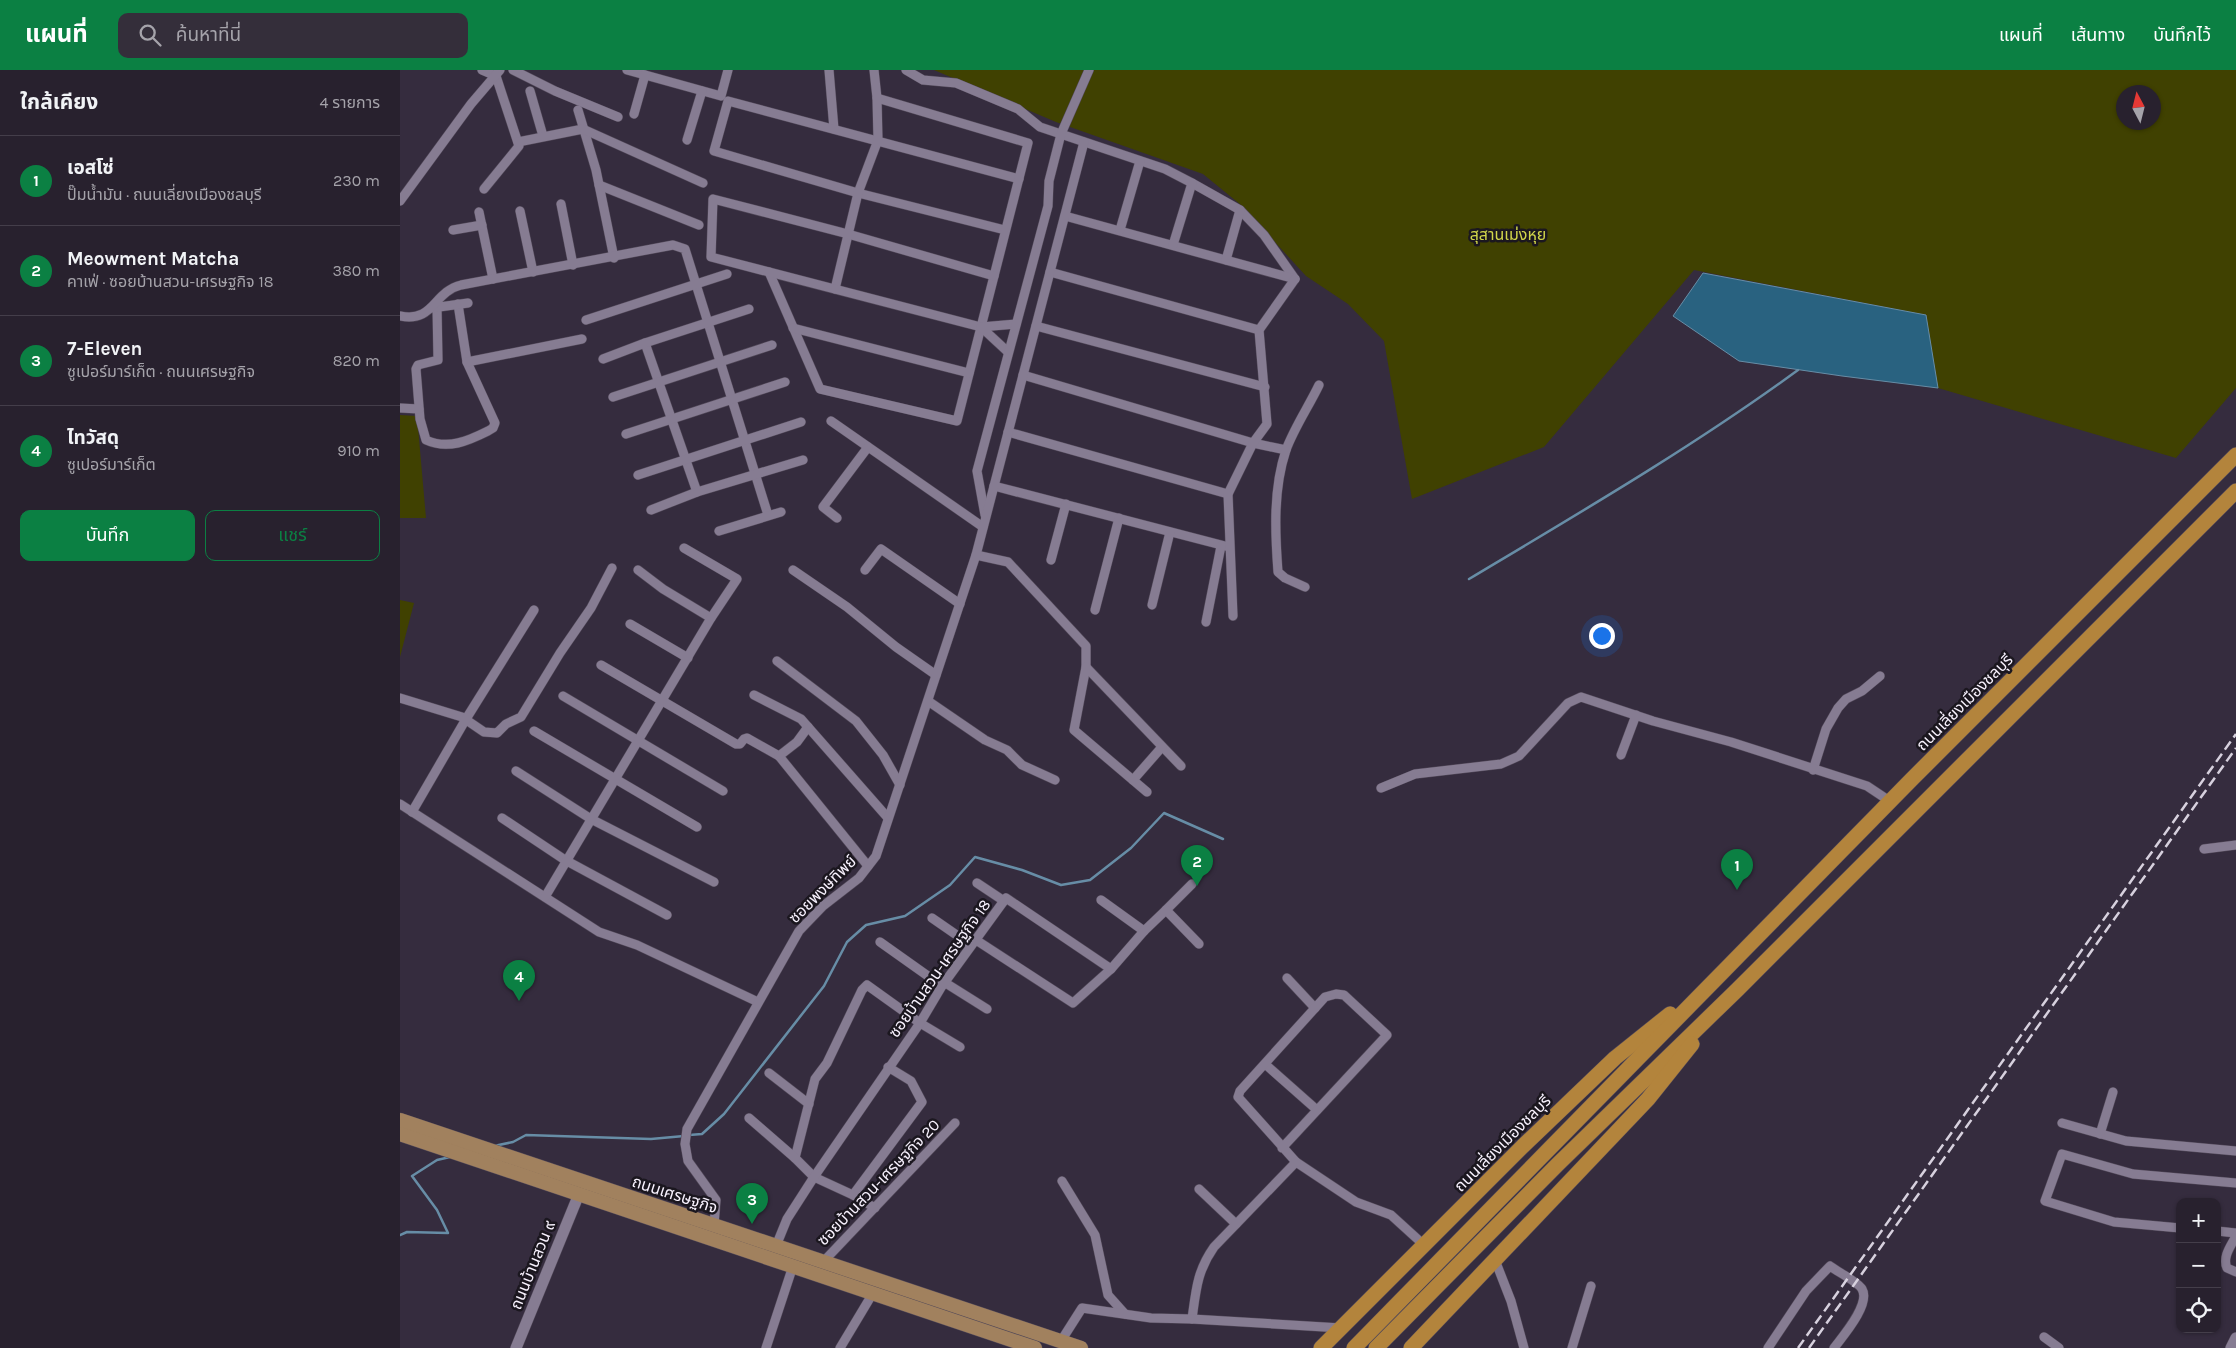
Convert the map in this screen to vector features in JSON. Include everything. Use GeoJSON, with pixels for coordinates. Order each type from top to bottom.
{"type":"FeatureCollection","features":[{"type":"Feature","properties":{"kind":"highway","name":"ถนนเลี่ยงเมืองชลบุรี"},"geometry":{"type":"LineString","coordinates":[[1376,1348],[1553,1158],[1718,976],[2236,454]]}},
{"type":"Feature","properties":{"kind":"highway","name":"ถนนเลี่ยงเมืองชลบุรี"},"geometry":{"type":"LineString","coordinates":[[1354,1348],[1553,1158],[1738,989],[2236,491]]}},
{"type":"Feature","properties":{"kind":"highway","name":"ถนนเลี่ยงเมืองชลบุรี"},"geometry":{"type":"LineString","coordinates":[[1322,1348],[1523,1146],[1615,1058],[1718,976]]}},
{"type":"Feature","properties":{"kind":"highway","name":"ถนนเลี่ยงเมืองชลบุรี"},"geometry":{"type":"LineString","coordinates":[[1411,1348],[1648,1100],[1738,989]]}},
{"type":"Feature","properties":{"kind":"main road","name":"ถนนเศรษฐกิจ"},"geometry":{"type":"LineString","coordinates":[[400,1120],[480,1147],[581,1188],[793,1266],[1035,1348]]}},
{"type":"Feature","properties":{"kind":"main road","name":"ถนนเศรษฐกิจ"},"geometry":{"type":"LineString","coordinates":[[400,1134],[484,1162],[714,1225],[1081,1348]]}},
{"type":"Feature","properties":{"kind":"main road"},"geometry":{"type":"LineString","coordinates":[[967,1325],[972,1311]]}},
{"type":"Feature","properties":{"kind":"street"},"geometry":{"type":"LineString","coordinates":[[482,70],[498,73]]}},
{"type":"Feature","properties":{"kind":"street"},"geometry":{"type":"LineString","coordinates":[[513,70],[556,91],[618,117]]}},
{"type":"Feature","properties":{"kind":"street"},"geometry":{"type":"LineString","coordinates":[[627,70],[650,74],[721,96],[728,70]]}},
{"type":"Feature","properties":{"kind":"street"},"geometry":{"type":"LineString","coordinates":[[829,70],[834,129]]}},
{"type":"Feature","properties":{"kind":"street"},"geometry":{"type":"LineString","coordinates":[[835,289],[858,192],[878,140],[874,70]]}},
{"type":"Feature","properties":{"kind":"street"},"geometry":{"type":"LineString","coordinates":[[906,70],[923,80],[956,83],[1018,109],[1040,127],[1166,169],[1240,210],[1264,235],[1295,279]]}},
{"type":"Feature","properties":{"kind":"street"},"geometry":{"type":"LineString","coordinates":[[986,518],[977,471],[1048,206],[1049,181],[1061,134],[1090,70]]}},
{"type":"Feature","properties":{"kind":"street"},"geometry":{"type":"LineString","coordinates":[[484,189],[519,146],[498,73]]}},
{"type":"Feature","properties":{"kind":"street"},"geometry":{"type":"LineString","coordinates":[[400,201],[471,104],[498,73]]}},
{"type":"Feature","properties":{"kind":"street"},"geometry":{"type":"LineString","coordinates":[[634,114],[650,74]]}},
{"type":"Feature","properties":{"kind":"street"},"geometry":{"type":"LineString","coordinates":[[530,90],[543,136]]}},
{"type":"Feature","properties":{"kind":"street"},"geometry":{"type":"LineString","coordinates":[[687,140],[702,91]]}},
{"type":"Feature","properties":{"kind":"street"},"geometry":{"type":"LineString","coordinates":[[769,272],[820,389],[957,421],[1028,143],[877,98]]}},
{"type":"Feature","properties":{"kind":"street"},"geometry":{"type":"LineString","coordinates":[[1005,230],[858,192],[714,151],[728,101],[1019,179]]}},
{"type":"Feature","properties":{"kind":"street"},"geometry":{"type":"LineString","coordinates":[[578,110],[597,175],[614,258]]}},
{"type":"Feature","properties":{"kind":"street"},"geometry":{"type":"LineString","coordinates":[[518,142],[583,129],[704,183]]}},
{"type":"Feature","properties":{"kind":"street","name":"ซอยพงษ์ทิพย์"},"geometry":{"type":"LineString","coordinates":[[714,1225],[716,1200],[688,1161],[685,1144],[687,1129],[799,931],[823,906],[859,878],[876,856],[976,555],[1084,142]]}},
{"type":"Feature","properties":{"kind":"street"},"geometry":{"type":"LineString","coordinates":[[1120,230],[1140,161]]}},
{"type":"Feature","properties":{"kind":"street"},"geometry":{"type":"LineString","coordinates":[[1173,245],[1192,183]]}},
{"type":"Feature","properties":{"kind":"street"},"geometry":{"type":"LineString","coordinates":[[599,185],[699,225]]}},
{"type":"Feature","properties":{"kind":"street"},"geometry":{"type":"LineString","coordinates":[[994,276],[848,234],[713,200],[711,257],[981,327],[1016,324]]}},
{"type":"Feature","properties":{"kind":"street"},"geometry":{"type":"LineString","coordinates":[[561,204],[573,265]]}},
{"type":"Feature","properties":{"kind":"street"},"geometry":{"type":"LineString","coordinates":[[1226,260],[1240,210]]}},
{"type":"Feature","properties":{"kind":"street"},"geometry":{"type":"LineString","coordinates":[[520,211],[533,272]]}},
{"type":"Feature","properties":{"kind":"street"},"geometry":{"type":"LineString","coordinates":[[480,212],[493,279]]}},
{"type":"Feature","properties":{"kind":"street"},"geometry":{"type":"LineString","coordinates":[[1065,216],[1295,279]]}},
{"type":"Feature","properties":{"kind":"street"},"geometry":{"type":"LineString","coordinates":[[453,230],[482,225]]}},
{"type":"Feature","properties":{"kind":"street"},"geometry":{"type":"LineString","coordinates":[[458,304],[467,362],[494,423],[493,428],[463,442],[437,445],[426,440],[419,409],[418,365],[438,360],[435,307],[446,290],[493,279],[614,258],[673,245],[685,249],[710,322],[768,515]]}},
{"type":"Feature","properties":{"kind":"street"},"geometry":{"type":"LineString","coordinates":[[1050,272],[1259,330]]}},
{"type":"Feature","properties":{"kind":"street"},"geometry":{"type":"LineString","coordinates":[[586,320],[726,274]]}},
{"type":"Feature","properties":{"kind":"street"},"geometry":{"type":"LineString","coordinates":[[1233,616],[1225,546],[1228,494],[1253,443],[1267,424],[1259,330],[1295,279]]}},
{"type":"Feature","properties":{"kind":"street"},"geometry":{"type":"LineString","coordinates":[[400,316],[408,318],[418,316],[435,307],[468,303]]}},
{"type":"Feature","properties":{"kind":"street"},"geometry":{"type":"LineString","coordinates":[[603,360],[645,343],[749,309]]}},
{"type":"Feature","properties":{"kind":"street"},"geometry":{"type":"LineString","coordinates":[[1036,326],[1265,387]]}},
{"type":"Feature","properties":{"kind":"street"},"geometry":{"type":"LineString","coordinates":[[981,327],[1008,352]]}},
{"type":"Feature","properties":{"kind":"street"},"geometry":{"type":"LineString","coordinates":[[793,328],[969,373]]}},
{"type":"Feature","properties":{"kind":"street"},"geometry":{"type":"LineString","coordinates":[[467,362],[582,339]]}},
{"type":"Feature","properties":{"kind":"street"},"geometry":{"type":"LineString","coordinates":[[645,343],[697,492]]}},
{"type":"Feature","properties":{"kind":"street"},"geometry":{"type":"LineString","coordinates":[[613,397],[772,345]]}},
{"type":"Feature","properties":{"kind":"street"},"geometry":{"type":"LineString","coordinates":[[1023,375],[1253,443],[1286,450]]}},
{"type":"Feature","properties":{"kind":"street"},"geometry":{"type":"LineString","coordinates":[[626,434],[785,382]]}},
{"type":"Feature","properties":{"kind":"street"},"geometry":{"type":"LineString","coordinates":[[1305,587],[1285,578],[1278,572],[1276,496],[1286,450],[1319,385]]}},
{"type":"Feature","properties":{"kind":"street"},"geometry":{"type":"LineString","coordinates":[[400,408],[419,409]]}},
{"type":"Feature","properties":{"kind":"street"},"geometry":{"type":"LineString","coordinates":[[831,421],[983,527]]}},
{"type":"Feature","properties":{"kind":"street"},"geometry":{"type":"LineString","coordinates":[[638,475],[801,422]]}},
{"type":"Feature","properties":{"kind":"street"},"geometry":{"type":"LineString","coordinates":[[1008,432],[1228,494]]}},
{"type":"Feature","properties":{"kind":"street"},"geometry":{"type":"LineString","coordinates":[[837,518],[823,507],[868,447]]}},
{"type":"Feature","properties":{"kind":"street"},"geometry":{"type":"LineString","coordinates":[[650,510],[697,492],[803,460]]}},
{"type":"Feature","properties":{"kind":"street"},"geometry":{"type":"LineString","coordinates":[[994,486],[1225,546]]}},
{"type":"Feature","properties":{"kind":"street"},"geometry":{"type":"LineString","coordinates":[[1051,560],[1066,504]]}},
{"type":"Feature","properties":{"kind":"street"},"geometry":{"type":"LineString","coordinates":[[719,531],[781,512]]}},
{"type":"Feature","properties":{"kind":"street"},"geometry":{"type":"LineString","coordinates":[[1095,610],[1119,518]]}},
{"type":"Feature","properties":{"kind":"street"},"geometry":{"type":"LineString","coordinates":[[1152,605],[1170,532]]}},
{"type":"Feature","properties":{"kind":"street"},"geometry":{"type":"LineString","coordinates":[[1206,622],[1225,546]]}},
{"type":"Feature","properties":{"kind":"street"},"geometry":{"type":"LineString","coordinates":[[545,897],[565,860],[688,658],[710,618],[737,579],[684,548]]}},
{"type":"Feature","properties":{"kind":"street"},"geometry":{"type":"LineString","coordinates":[[865,570],[881,550],[960,604]]}},
{"type":"Feature","properties":{"kind":"street"},"geometry":{"type":"LineString","coordinates":[[976,555],[1008,562],[1086,646],[1086,667],[1074,730],[1147,792]]}},
{"type":"Feature","properties":{"kind":"street"},"geometry":{"type":"LineString","coordinates":[[400,698],[440,709],[466,719],[484,732],[497,733],[506,724],[521,717],[560,653],[591,608],[612,568]]}},
{"type":"Feature","properties":{"kind":"street"},"geometry":{"type":"LineString","coordinates":[[638,570],[663,589],[710,618]]}},
{"type":"Feature","properties":{"kind":"street"},"geometry":{"type":"LineString","coordinates":[[793,570],[847,606],[896,648],[936,675]]}},
{"type":"Feature","properties":{"kind":"street"},"geometry":{"type":"LineString","coordinates":[[412,812],[466,719],[534,610]]}},
{"type":"Feature","properties":{"kind":"street"},"geometry":{"type":"LineString","coordinates":[[630,624],[688,658]]}},
{"type":"Feature","properties":{"kind":"street"},"geometry":{"type":"LineString","coordinates":[[776,661],[856,721],[883,755],[900,785]]}},
{"type":"Feature","properties":{"kind":"street"},"geometry":{"type":"LineString","coordinates":[[601,665],[736,744],[740,744],[747,738],[779,756],[868,866]]}},
{"type":"Feature","properties":{"kind":"street"},"geometry":{"type":"LineString","coordinates":[[1086,667],[1181,766]]}},
{"type":"Feature","properties":{"kind":"street"},"geometry":{"type":"LineString","coordinates":[[1813,770],[1826,729],[1838,708],[1846,699],[1862,691],[1880,676]]}},
{"type":"Feature","properties":{"kind":"street"},"geometry":{"type":"LineString","coordinates":[[754,695],[801,719],[888,818]]}},
{"type":"Feature","properties":{"kind":"street"},"geometry":{"type":"LineString","coordinates":[[563,696],[724,791]]}},
{"type":"Feature","properties":{"kind":"street"},"geometry":{"type":"LineString","coordinates":[[1381,788],[1415,774],[1501,764],[1518,756],[1568,703],[1581,697],[1731,742],[1867,786],[1891,802]]}},
{"type":"Feature","properties":{"kind":"street"},"geometry":{"type":"LineString","coordinates":[[928,701],[985,740],[1007,750],[1022,765],[1055,780]]}},
{"type":"Feature","properties":{"kind":"street"},"geometry":{"type":"LineString","coordinates":[[1620,756],[1636,715]]}},
{"type":"Feature","properties":{"kind":"street"},"geometry":{"type":"LineString","coordinates":[[779,756],[797,742],[808,727]]}},
{"type":"Feature","properties":{"kind":"street"},"geometry":{"type":"LineString","coordinates":[[534,732],[697,827]]}},
{"type":"Feature","properties":{"kind":"street"},"geometry":{"type":"LineString","coordinates":[[1133,780],[1162,747]]}},
{"type":"Feature","properties":{"kind":"street"},"geometry":{"type":"LineString","coordinates":[[516,770],[590,819],[714,882]]}},
{"type":"Feature","properties":{"kind":"street"},"geometry":{"type":"LineString","coordinates":[[400,804],[599,932],[637,945],[758,1002]]}},
{"type":"Feature","properties":{"kind":"street"},"geometry":{"type":"LineString","coordinates":[[502,818],[565,860],[667,915]]}},
{"type":"Feature","properties":{"kind":"street"},"geometry":{"type":"LineString","coordinates":[[2204,849],[2236,845]]}},
{"type":"Feature","properties":{"kind":"street"},"geometry":{"type":"LineString","coordinates":[[977,883],[1004,901]]}},
{"type":"Feature","properties":{"kind":"street"},"geometry":{"type":"LineString","coordinates":[[932,918],[1073,1002],[1111,969],[1144,931],[1192,884]]}},
{"type":"Feature","properties":{"kind":"street","name":"ซอยบ้านสวน-เศรษฐกิจ 18"},"geometry":{"type":"LineString","coordinates":[[776,1246],[787,1220],[814,1177],[920,1023],[943,984],[1006,898],[1111,969]]}},
{"type":"Feature","properties":{"kind":"street"},"geometry":{"type":"LineString","coordinates":[[1101,900],[1144,931]]}},
{"type":"Feature","properties":{"kind":"street"},"geometry":{"type":"LineString","coordinates":[[1166,910],[1199,944]]}},
{"type":"Feature","properties":{"kind":"street"},"geometry":{"type":"LineString","coordinates":[[880,942],[943,984],[987,1009]]}},
{"type":"Feature","properties":{"kind":"street"},"geometry":{"type":"LineString","coordinates":[[1287,978],[1315,1008]]}},
{"type":"Feature","properties":{"kind":"street"},"geometry":{"type":"LineString","coordinates":[[795,1158],[815,1079],[827,1063],[862,990],[867,985],[920,1023],[960,1047]]}},
{"type":"Feature","properties":{"kind":"street"},"geometry":{"type":"LineString","coordinates":[[1282,1148],[1387,1035],[1344,995],[1332,994],[1325,997],[1240,1091],[1238,1097],[1282,1148],[1296,1162],[1356,1202],[1391,1215],[1424,1245]]}},
{"type":"Feature","properties":{"kind":"street"},"geometry":{"type":"LineString","coordinates":[[1265,1064],[1317,1110]]}},
{"type":"Feature","properties":{"kind":"street"},"geometry":{"type":"LineString","coordinates":[[853,1195],[922,1102],[912,1081],[888,1067]]}},
{"type":"Feature","properties":{"kind":"street"},"geometry":{"type":"LineString","coordinates":[[769,1073],[809,1104]]}},
{"type":"Feature","properties":{"kind":"street"},"geometry":{"type":"LineString","coordinates":[[2100,1134],[2113,1092]]}},
{"type":"Feature","properties":{"kind":"street"},"geometry":{"type":"LineString","coordinates":[[749,1118],[814,1177],[853,1195],[875,1208]]}},
{"type":"Feature","properties":{"kind":"street","name":"ซอยบ้านสวน-เศรษฐกิจ 20"},"geometry":{"type":"LineString","coordinates":[[823,1262],[955,1123]]}},
{"type":"Feature","properties":{"kind":"street"},"geometry":{"type":"LineString","coordinates":[[2062,1123],[2126,1141],[2236,1151]]}},
{"type":"Feature","properties":{"kind":"street"},"geometry":{"type":"LineString","coordinates":[[2176,1228],[2114,1222],[2045,1201],[2062,1154],[2132,1174],[2236,1183]]}},
{"type":"Feature","properties":{"kind":"street"},"geometry":{"type":"LineString","coordinates":[[1192,1319],[1198,1278],[1203,1262],[1214,1247],[1296,1162]]}},
{"type":"Feature","properties":{"kind":"street"},"geometry":{"type":"LineString","coordinates":[[1062,1181],[1095,1235],[1108,1294],[1125,1314]]}},
{"type":"Feature","properties":{"kind":"street","name":"ถนนบ้านสวน ๙"},"geometry":{"type":"LineString","coordinates":[[516,1348],[581,1188]]}},
{"type":"Feature","properties":{"kind":"street"},"geometry":{"type":"LineString","coordinates":[[1199,1189],[1236,1224]]}},
{"type":"Feature","properties":{"kind":"street"},"geometry":{"type":"LineString","coordinates":[[2221,1232],[2236,1234],[2225,1257],[2227,1268],[2236,1272]]}},
{"type":"Feature","properties":{"kind":"street"},"geometry":{"type":"LineString","coordinates":[[1495,1260],[1511,1301],[1524,1348]]}},
{"type":"Feature","properties":{"kind":"street"},"geometry":{"type":"LineString","coordinates":[[766,1348],[793,1266]]}},
{"type":"Feature","properties":{"kind":"street"},"geometry":{"type":"LineString","coordinates":[[1768,1348],[1806,1291],[1830,1266],[1862,1288],[1864,1296],[1859,1312],[1834,1348]]}},
{"type":"Feature","properties":{"kind":"street"},"geometry":{"type":"LineString","coordinates":[[1572,1348],[1591,1286]]}},
{"type":"Feature","properties":{"kind":"street"},"geometry":{"type":"LineString","coordinates":[[840,1348],[873,1294]]}},
{"type":"Feature","properties":{"kind":"street"},"geometry":{"type":"LineString","coordinates":[[1061,1341],[1082,1308],[1151,1318],[1341,1328]]}},
{"type":"Feature","properties":{"kind":"street"},"geometry":{"type":"LineString","coordinates":[[2044,1337],[2059,1348]]}},
{"type":"Feature","properties":{"kind":"street"},"geometry":{"type":"LineString","coordinates":[[2232,1348],[2236,1338]]}},
{"type":"Feature","properties":{"kind":"green space","name":"สุสานเม่งหุย"},"geometry":{"type":"Polygon","coordinates":[[[934,70],[2236,70],[2236,388],[2176,458],[1938,388],[1926,315],[1694,270],[1544,447],[1412,499],[1384,341],[1348,304],[1306,276],[1241,205],[1203,174],[1056,122],[934,70]]]}},
{"type":"Feature","properties":{"kind":"green space"},"geometry":{"type":"Polygon","coordinates":[[[400,415],[417,416],[426,518],[400,518],[400,415]]]}},
{"type":"Feature","properties":{"kind":"green space"},"geometry":{"type":"Polygon","coordinates":[[[400,600],[414,603],[400,657],[400,600]]]}},
{"type":"Feature","properties":{"kind":"water"},"geometry":{"type":"Polygon","coordinates":[[[1703,273],[1926,315],[1938,388],[1739,361],[1673,316],[1703,273]]]}},
{"type":"Feature","properties":{"kind":"waterway"},"geometry":{"type":"LineString","coordinates":[[1469,579],[1678,452],[1798,370]]}},
{"type":"Feature","properties":{"kind":"waterway"},"geometry":{"type":"LineString","coordinates":[[689,1135],[702,1134],[724,1114],[824,986],[847,942],[866,925],[905,916],[950,885],[975,857],[1022,870],[1061,885],[1090,880],[1131,848],[1164,813],[1223,839]]}},
{"type":"Feature","properties":{"kind":"waterway"},"geometry":{"type":"LineString","coordinates":[[494,1146],[513,1142],[526,1135],[651,1139],[684,1136]]}},
{"type":"Feature","properties":{"kind":"waterway"},"geometry":{"type":"LineString","coordinates":[[400,1235],[407,1232],[448,1233],[437,1210],[412,1176],[437,1160],[450,1157]]}},
{"type":"Feature","properties":{"kind":"railway"},"geometry":{"type":"LineString","coordinates":[[1798,1348],[2236,734]]}},
{"type":"Feature","properties":{"kind":"railway"},"geometry":{"type":"LineString","coordinates":[[1809,1348],[2236,748]]}},
{"type":"Feature","properties":{"kind":"place","name":"Meowment Matcha"},"geometry":{"type":"Point","coordinates":[1197,886]}},
{"type":"Feature","properties":{"kind":"place","name":"เอสโซ่"},"geometry":{"type":"Point","coordinates":[1737,890]}},
{"type":"Feature","properties":{"kind":"place","name":"ไทวัสดุ"},"geometry":{"type":"Point","coordinates":[519,1001]}},
{"type":"Feature","properties":{"kind":"place","name":"7-Eleven"},"geometry":{"type":"Point","coordinates":[752,1224]}}]}
